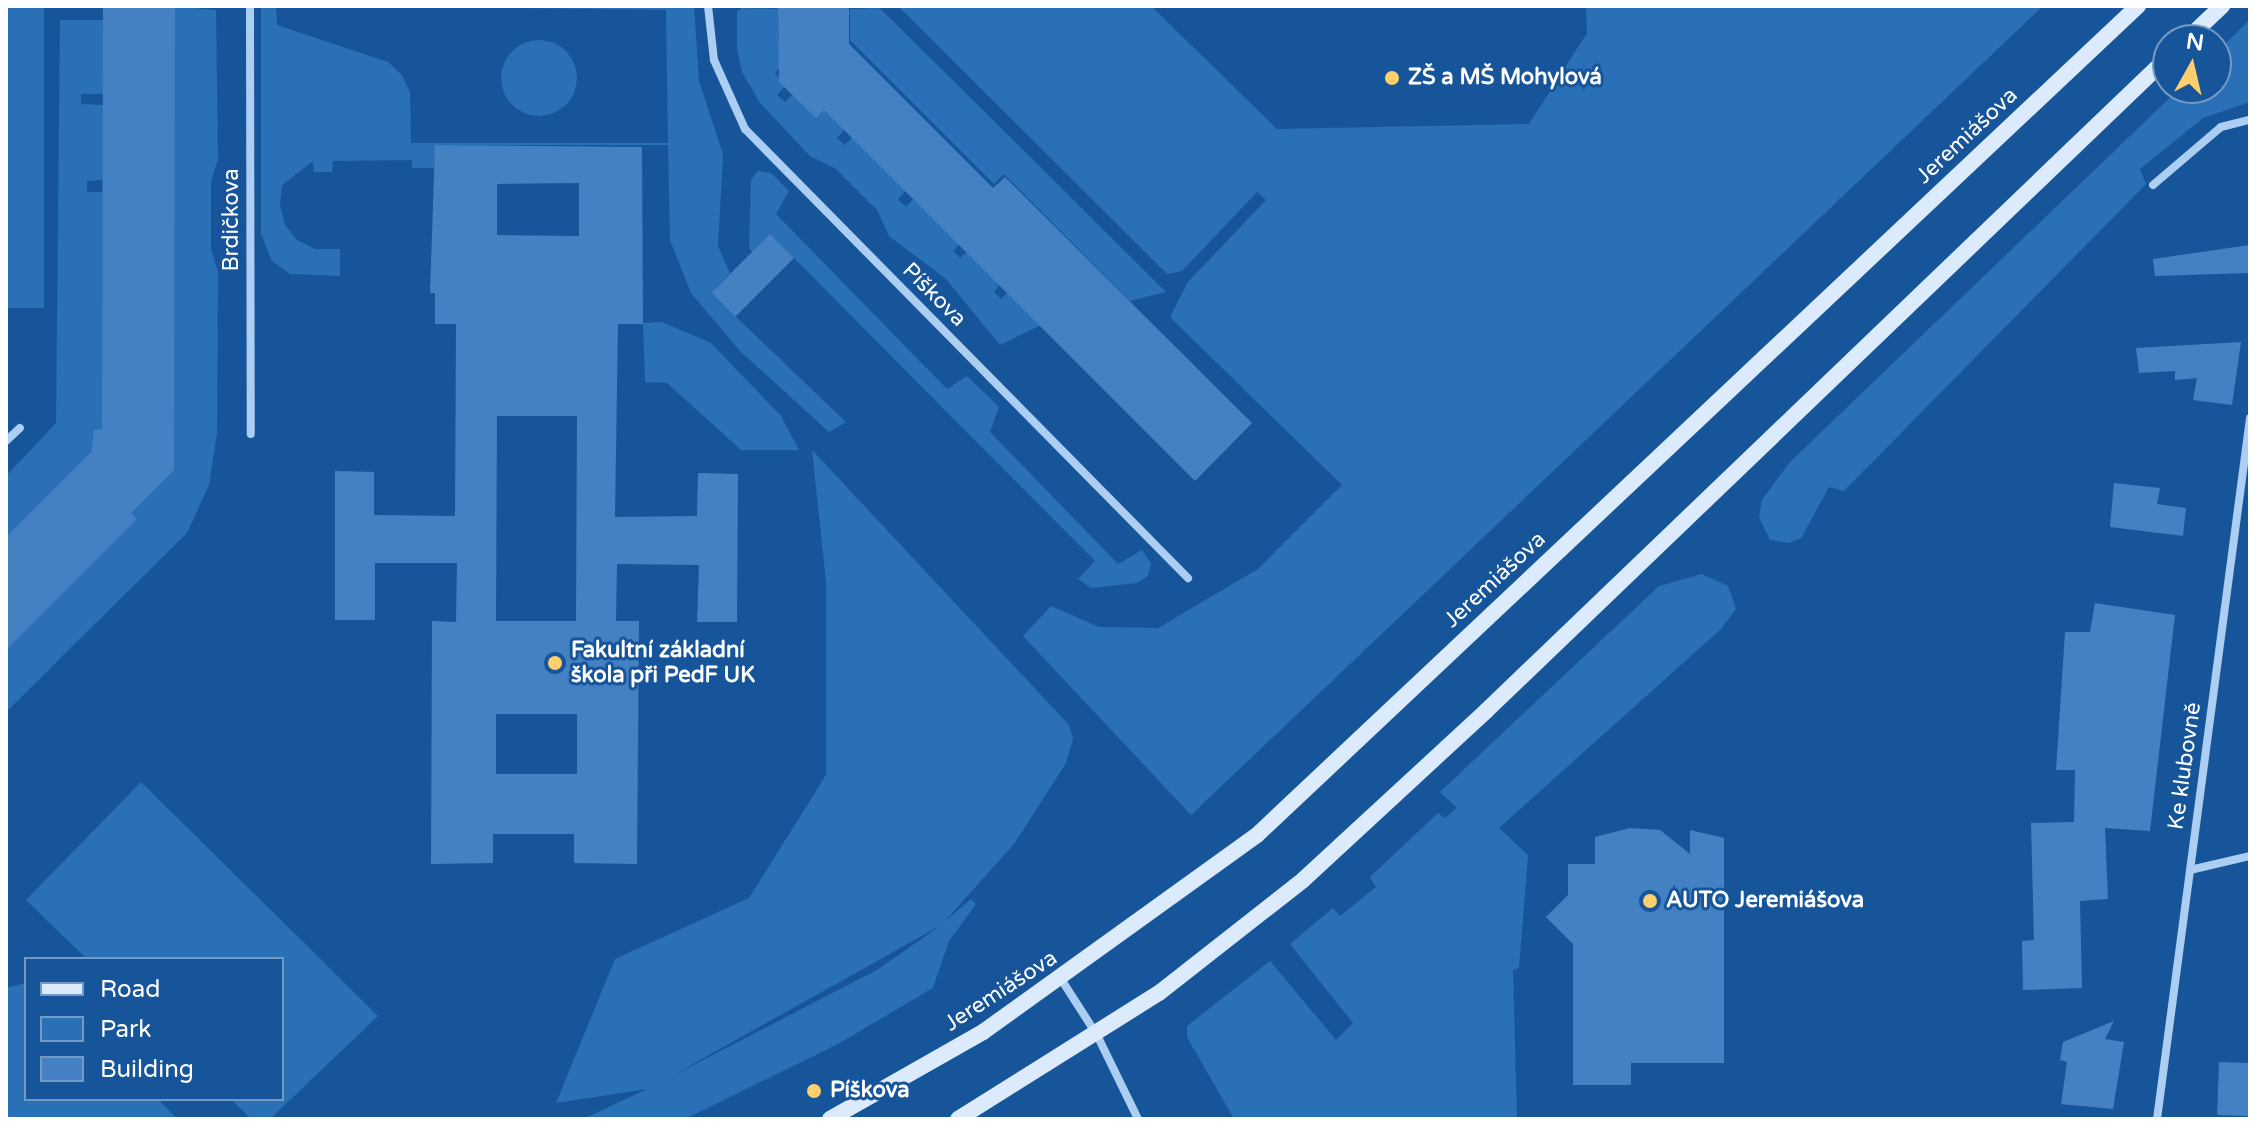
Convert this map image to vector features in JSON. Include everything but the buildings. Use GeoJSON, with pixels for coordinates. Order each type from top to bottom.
{"type":"FeatureCollection","features":[{"type":"Feature","properties":{"kind":"main road","name":"Jeremiášova"},"geometry":{"type":"LineString","coordinates":[[830,1119],[983,1032],[1061,979],[1257,835],[2138,6]]}},
{"type":"Feature","properties":{"kind":"main road"},"geometry":{"type":"LineString","coordinates":[[2203,24],[2222,6]]}},
{"type":"Feature","properties":{"kind":"main road"},"geometry":{"type":"LineString","coordinates":[[958,1119],[1097,1035],[1159,993],[1303,880],[1497,701],[2152,72]]}},
{"type":"Feature","properties":{"kind":"street","name":"Brdičkova"},"geometry":{"type":"LineString","coordinates":[[250,6],[251,434]]}},
{"type":"Feature","properties":{"kind":"street","name":"Píškova"},"geometry":{"type":"LineString","coordinates":[[708,6],[714,60],[745,129],[1188,578]]}},
{"type":"Feature","properties":{"kind":"street"},"geometry":{"type":"LineString","coordinates":[[2153,185],[2221,127],[2250,120]]}},
{"type":"Feature","properties":{"kind":"street","name":"Ke klubovně"},"geometry":{"type":"LineString","coordinates":[[2157,1119],[2250,418]]}},
{"type":"Feature","properties":{"kind":"street"},"geometry":{"type":"LineString","coordinates":[[6,441],[20,428]]}},
{"type":"Feature","properties":{"kind":"street"},"geometry":{"type":"LineString","coordinates":[[2190,870],[2250,856]]}},
{"type":"Feature","properties":{"kind":"street"},"geometry":{"type":"LineString","coordinates":[[1061,979],[1097,1035],[1138,1119]]}},
{"type":"Feature","properties":{"kind":"green space"},"geometry":{"type":"Polygon","coordinates":[[[6,6],[44,6],[44,308],[6,308],[6,6]]]}},
{"type":"Feature","properties":{"kind":"green space"},"geometry":{"type":"Polygon","coordinates":[[[175,6],[216,10],[218,159],[211,182],[211,248],[218,272],[217,433],[209,485],[187,533],[6,712],[6,650],[137,519],[131,513],[175,6]]]}},
{"type":"Feature","properties":{"kind":"green space"},"geometry":{"type":"Polygon","coordinates":[[[261,6],[276,6],[277,25],[388,62],[402,75],[410,92],[411,143],[668,143],[666,10],[378,6],[694,6],[699,81],[723,154],[718,246],[730,273],[711,293],[846,422],[829,432],[740,351],[691,293],[670,240],[668,145],[435,145],[435,168],[412,168],[412,160],[333,161],[332,172],[314,172],[313,161],[282,185],[280,205],[285,225],[297,240],[315,249],[340,249],[340,276],[290,274],[272,261],[261,234],[261,6]]]}},
{"type":"Feature","properties":{"kind":"green space"},"geometry":{"type":"Polygon","coordinates":[[[1151,6],[1277,129],[1529,124],[1587,33],[1586,6],[2043,6],[1191,815],[1023,636],[1051,606],[1099,627],[1158,628],[1258,569],[1342,485],[1170,317],[1188,282],[1266,200],[1257,192],[1182,271],[1167,274],[899,7],[1151,6]]]}},
{"type":"Feature","properties":{"kind":"green space"},"geometry":{"type":"Polygon","coordinates":[[[742,8],[778,9],[778,39],[791,40],[800,48],[775,73],[786,85],[777,95],[785,102],[794,93],[849,124],[837,138],[845,145],[857,133],[908,188],[898,199],[906,207],[918,194],[960,244],[953,251],[960,258],[967,252],[1000,284],[994,292],[1001,299],[1008,292],[1041,325],[1000,345],[946,279],[889,236],[877,210],[836,169],[810,156],[760,103],[742,72],[737,48],[737,11],[742,8]]]}},
{"type":"Feature","properties":{"kind":"green space"},"geometry":{"type":"Polygon","coordinates":[[[879,8],[1166,292],[1130,301],[1004,174],[994,184],[850,40],[850,9],[879,8]]]}},
{"type":"Feature","properties":{"kind":"green space"},"geometry":{"type":"Polygon","coordinates":[[[2250,19],[2250,102],[2203,118],[2140,169],[2146,184],[1844,491],[1829,487],[1801,538],[1790,543],[1770,540],[1759,517],[1762,500],[1789,463],[2163,104],[2232,104],[2232,37],[2250,19]]]}},
{"type":"Feature","properties":{"kind":"green space"},"geometry":{"type":"Polygon","coordinates":[[[60,20],[103,20],[103,94],[81,94],[81,104],[103,105],[103,180],[87,181],[87,192],[103,192],[102,429],[93,430],[92,440],[102,441],[6,537],[6,476],[56,423],[60,20]]]}},
{"type":"Feature","properties":{"kind":"green space"},"geometry":{"type":"Polygon","coordinates":[[[539,40],[554,43],[566,51],[574,63],[577,78],[574,93],[566,105],[554,113],[539,116],[524,113],[512,105],[504,93],[501,78],[504,63],[512,51],[524,43],[539,40]]]}},
{"type":"Feature","properties":{"kind":"green space"},"geometry":{"type":"Polygon","coordinates":[[[758,171],[771,173],[789,191],[776,214],[947,389],[967,376],[999,407],[990,432],[1118,564],[1142,550],[1151,563],[1148,576],[1137,583],[1091,588],[1078,579],[1095,561],[770,234],[753,251],[775,278],[749,248],[751,180],[758,171]]]}},
{"type":"Feature","properties":{"kind":"green space"},"geometry":{"type":"Polygon","coordinates":[[[662,322],[711,343],[781,416],[799,450],[741,450],[667,383],[645,382],[643,323],[662,322]]]}},
{"type":"Feature","properties":{"kind":"green space"},"geometry":{"type":"Polygon","coordinates":[[[812,450],[1069,725],[1073,739],[1066,763],[1014,844],[944,922],[971,899],[976,904],[949,941],[933,988],[838,1044],[685,1119],[583,1119],[647,1089],[556,1103],[615,959],[749,898],[826,775],[826,581],[812,450]],[[937,928],[668,1078],[877,970],[937,928]]]}},
{"type":"Feature","properties":{"kind":"green space"},"geometry":{"type":"Polygon","coordinates":[[[1702,574],[1728,586],[1736,609],[1721,629],[1499,828],[1528,855],[1519,968],[1513,970],[1517,1119],[1234,1119],[1187,1037],[1187,1026],[1270,961],[1336,1040],[1353,1023],[1290,944],[1333,908],[1340,916],[1376,887],[1370,877],[1438,813],[1445,818],[1457,808],[1440,792],[1659,586],[1702,574]]]}},
{"type":"Feature","properties":{"kind":"green space"},"geometry":{"type":"Polygon","coordinates":[[[141,782],[378,1016],[270,1119],[251,1119],[233,1101],[284,1101],[284,957],[85,957],[26,900],[141,782]]]}},
{"type":"Feature","properties":{"kind":"green space"},"geometry":{"type":"Polygon","coordinates":[[[24,984],[24,1101],[160,1101],[177,1119],[6,1119],[6,988],[24,984]]]}},
{"type":"Feature","properties":{"kind":"place","name":"ZŠ a MŠ Mohylová"},"geometry":{"type":"Point","coordinates":[1392,78]}},
{"type":"Feature","properties":{"kind":"place","name":"Fakultní základní škola při PedF UK"},"geometry":{"type":"Point","coordinates":[555,663]}},
{"type":"Feature","properties":{"kind":"place","name":"AUTO Jeremiášova"},"geometry":{"type":"Point","coordinates":[1650,901]}},
{"type":"Feature","properties":{"kind":"place","name":"Píškova"},"geometry":{"type":"Point","coordinates":[814,1091]}}]}
